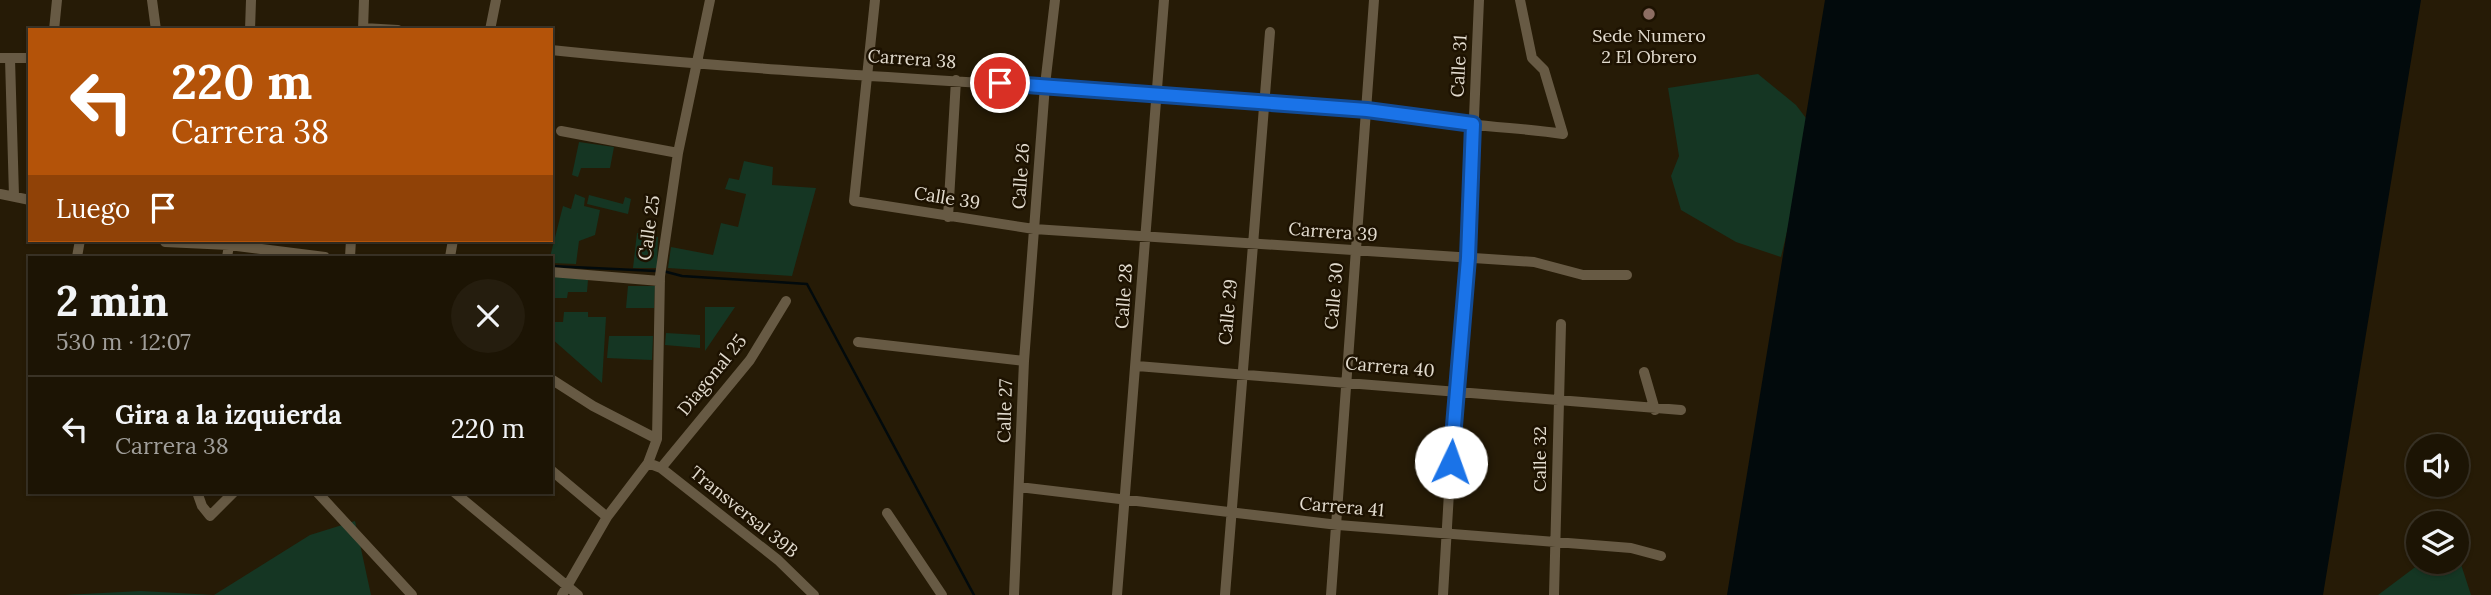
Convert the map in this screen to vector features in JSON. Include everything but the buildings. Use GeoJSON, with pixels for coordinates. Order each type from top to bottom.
{"type":"FeatureCollection","features":[{"type":"Feature","properties":{"kind":"street"},"geometry":{"type":"LineString","coordinates":[[54,28],[57,0]]}},
{"type":"Feature","properties":{"kind":"street"},"geometry":{"type":"LineString","coordinates":[[152,0],[156,28]]}},
{"type":"Feature","properties":{"kind":"street"},"geometry":{"type":"LineString","coordinates":[[250,28],[251,0]]}},
{"type":"Feature","properties":{"kind":"street"},"geometry":{"type":"LineString","coordinates":[[363,28],[364,0]]}},
{"type":"Feature","properties":{"kind":"street"},"geometry":{"type":"LineString","coordinates":[[490,28],[496,0]]}},
{"type":"Feature","properties":{"kind":"street","name":"Calle 25"},"geometry":{"type":"LineString","coordinates":[[648,463],[657,439],[660,274],[678,153],[710,0]]}},
{"type":"Feature","properties":{"kind":"street"},"geometry":{"type":"LineString","coordinates":[[867,73],[875,0]]}},
{"type":"Feature","properties":{"kind":"street","name":"Calle 26"},"geometry":{"type":"LineString","coordinates":[[1034,229],[1045,85],[1055,0]]}},
{"type":"Feature","properties":{"kind":"street","name":"Calle 28"},"geometry":{"type":"LineString","coordinates":[[1117,595],[1127,498],[1164,0]]}},
{"type":"Feature","properties":{"kind":"street","name":"Calle 30"},"geometry":{"type":"LineString","coordinates":[[1331,595],[1338,525],[1344,381],[1374,0]]}},
{"type":"Feature","properties":{"kind":"street","name":"Calle 31"},"geometry":{"type":"LineString","coordinates":[[1443,595],[1455,390],[1468,258],[1479,0]]}},
{"type":"Feature","properties":{"kind":"street","name":"Carrera 38"},"geometry":{"type":"LineString","coordinates":[[553,50],[698,65],[867,73],[1367,110],[1563,134],[1544,70],[1532,58],[1520,0]]}},
{"type":"Feature","properties":{"kind":"street","name":"Calle 29"},"geometry":{"type":"LineString","coordinates":[[1225,595],[1240,373],[1270,32]]}},
{"type":"Feature","properties":{"kind":"street"},"geometry":{"type":"LineString","coordinates":[[14,196],[5,59],[28,58]]}},
{"type":"Feature","properties":{"kind":"street","name":"Calle 39"},"geometry":{"type":"LineString","coordinates":[[867,73],[855,201],[1034,229]]}},
{"type":"Feature","properties":{"kind":"street"},"geometry":{"type":"LineString","coordinates":[[948,217],[956,80]]}},
{"type":"Feature","properties":{"kind":"street"},"geometry":{"type":"LineString","coordinates":[[561,131],[678,153]]}},
{"type":"Feature","properties":{"kind":"street"},"geometry":{"type":"LineString","coordinates":[[0,194],[28,200]]}},
{"type":"Feature","properties":{"kind":"street","name":"Carrera 39"},"geometry":{"type":"LineString","coordinates":[[1034,229],[1534,262],[1583,275],[1627,275]]}},
{"type":"Feature","properties":{"kind":"street","name":"Calle 27"},"geometry":{"type":"LineString","coordinates":[[1014,595],[1024,361],[1034,229]]}},
{"type":"Feature","properties":{"kind":"street"},"geometry":{"type":"LineString","coordinates":[[165,242],[230,242],[319,256]]}},
{"type":"Feature","properties":{"kind":"street"},"geometry":{"type":"LineString","coordinates":[[553,272],[660,274]]}},
{"type":"Feature","properties":{"kind":"street","name":"Diagonal 25"},"geometry":{"type":"LineString","coordinates":[[661,468],[750,360],[786,301]]}},
{"type":"Feature","properties":{"kind":"street","name":"Calle 32"},"geometry":{"type":"LineString","coordinates":[[1554,595],[1558,544],[1561,324]]}},
{"type":"Feature","properties":{"kind":"street"},"geometry":{"type":"LineString","coordinates":[[858,342],[1024,361]]}},
{"type":"Feature","properties":{"kind":"street","name":"Carrera 40"},"geometry":{"type":"LineString","coordinates":[[1137,366],[1681,410]]}},
{"type":"Feature","properties":{"kind":"street"},"geometry":{"type":"LineString","coordinates":[[1644,372],[1655,410]]}},
{"type":"Feature","properties":{"kind":"street"},"geometry":{"type":"LineString","coordinates":[[553,380],[593,406],[657,439]]}},
{"type":"Feature","properties":{"kind":"street"},"geometry":{"type":"LineString","coordinates":[[565,591],[607,517],[648,463]]}},
{"type":"Feature","properties":{"kind":"street","name":"Transversal 39B"},"geometry":{"type":"LineString","coordinates":[[648,463],[661,468],[778,560],[814,595]]}},
{"type":"Feature","properties":{"kind":"street"},"geometry":{"type":"LineString","coordinates":[[553,472],[607,517]]}},
{"type":"Feature","properties":{"kind":"street","name":"Carrera 41"},"geometry":{"type":"LineString","coordinates":[[1019,487],[1338,525],[1630,548],[1661,556]]}},
{"type":"Feature","properties":{"kind":"street"},"geometry":{"type":"LineString","coordinates":[[198,494],[202,506],[210,516],[232,494]]}},
{"type":"Feature","properties":{"kind":"street"},"geometry":{"type":"LineString","coordinates":[[319,494],[412,595]]}},
{"type":"Feature","properties":{"kind":"street"},"geometry":{"type":"LineString","coordinates":[[456,494],[565,591],[578,595]]}},
{"type":"Feature","properties":{"kind":"street"},"geometry":{"type":"LineString","coordinates":[[887,513],[942,595]]}},
{"type":"Feature","properties":{"kind":"green space"},"geometry":{"type":"Polygon","coordinates":[[[1758,74],[1796,105],[1812,126],[1781,257],[1736,242],[1681,210],[1671,176],[1679,156],[1668,88],[1758,74]]]}},
{"type":"Feature","properties":{"kind":"green space"},"geometry":{"type":"Polygon","coordinates":[[[579,142],[614,147],[610,168],[581,168],[578,177],[572,175],[579,142]]]}},
{"type":"Feature","properties":{"kind":"green space"},"geometry":{"type":"Polygon","coordinates":[[[744,161],[773,167],[772,185],[816,188],[792,276],[668,268],[671,247],[713,255],[721,223],[738,227],[746,194],[725,189],[729,178],[739,180],[744,161]]]}},
{"type":"Feature","properties":{"kind":"green space"},"geometry":{"type":"Polygon","coordinates":[[[575,194],[585,198],[584,206],[600,210],[595,235],[579,241],[576,264],[553,263],[553,256],[550,256],[563,206],[571,209],[575,194]]]}},
{"type":"Feature","properties":{"kind":"green space"},"geometry":{"type":"Polygon","coordinates":[[[589,195],[623,204],[625,197],[631,199],[628,214],[587,204],[589,195]]]}},
{"type":"Feature","properties":{"kind":"green space"},"geometry":{"type":"Polygon","coordinates":[[[637,233],[658,237],[657,268],[633,268],[637,233]]]}},
{"type":"Feature","properties":{"kind":"green space"},"geometry":{"type":"Polygon","coordinates":[[[553,276],[588,280],[587,292],[568,292],[567,298],[553,298],[553,276]]]}},
{"type":"Feature","properties":{"kind":"green space"},"geometry":{"type":"Polygon","coordinates":[[[628,286],[655,286],[654,308],[626,308],[628,286]]]}},
{"type":"Feature","properties":{"kind":"green space"},"geometry":{"type":"Polygon","coordinates":[[[705,307],[735,307],[705,351],[705,307]]]}},
{"type":"Feature","properties":{"kind":"green space"},"geometry":{"type":"Polygon","coordinates":[[[564,312],[588,312],[588,317],[606,317],[602,383],[553,340],[553,322],[563,322],[564,312]]]}},
{"type":"Feature","properties":{"kind":"green space"},"geometry":{"type":"Polygon","coordinates":[[[666,333],[700,335],[700,348],[665,345],[666,333]]]}},
{"type":"Feature","properties":{"kind":"green space"},"geometry":{"type":"Polygon","coordinates":[[[609,336],[653,336],[652,360],[607,358],[609,336]]]}},
{"type":"Feature","properties":{"kind":"green space"},"geometry":{"type":"Polygon","coordinates":[[[355,521],[371,595],[214,595],[310,535],[355,521]]]}},
{"type":"Feature","properties":{"kind":"green space"},"geometry":{"type":"Polygon","coordinates":[[[2406,574],[2464,574],[2471,595],[2378,595],[2406,574]]]}},
{"type":"Feature","properties":{"kind":"green space"},"geometry":{"type":"Polygon","coordinates":[[[141,591],[214,595],[64,595],[141,591]]]}},
{"type":"Feature","properties":{"kind":"shaded area"},"geometry":{"type":"Polygon","coordinates":[[[1825,0],[2421,0],[2323,595],[1727,595],[1825,0]]]}},
{"type":"Feature","properties":{"kind":"waterway"},"geometry":{"type":"LineString","coordinates":[[553,266],[656,271]]}},
{"type":"Feature","properties":{"kind":"waterway"},"geometry":{"type":"LineString","coordinates":[[663,271],[682,276],[807,284],[974,595]]}},
{"type":"Feature","properties":{"kind":"place","name":"Sede Numero 2 El Obrero"},"geometry":{"type":"Point","coordinates":[1649,14]}},
{"type":"Feature","properties":{"kind":"route"},"geometry":{"type":"LineString","coordinates":[[1000,83],[1367,110],[1473,124],[1468,258],[1451,462]]}}]}
